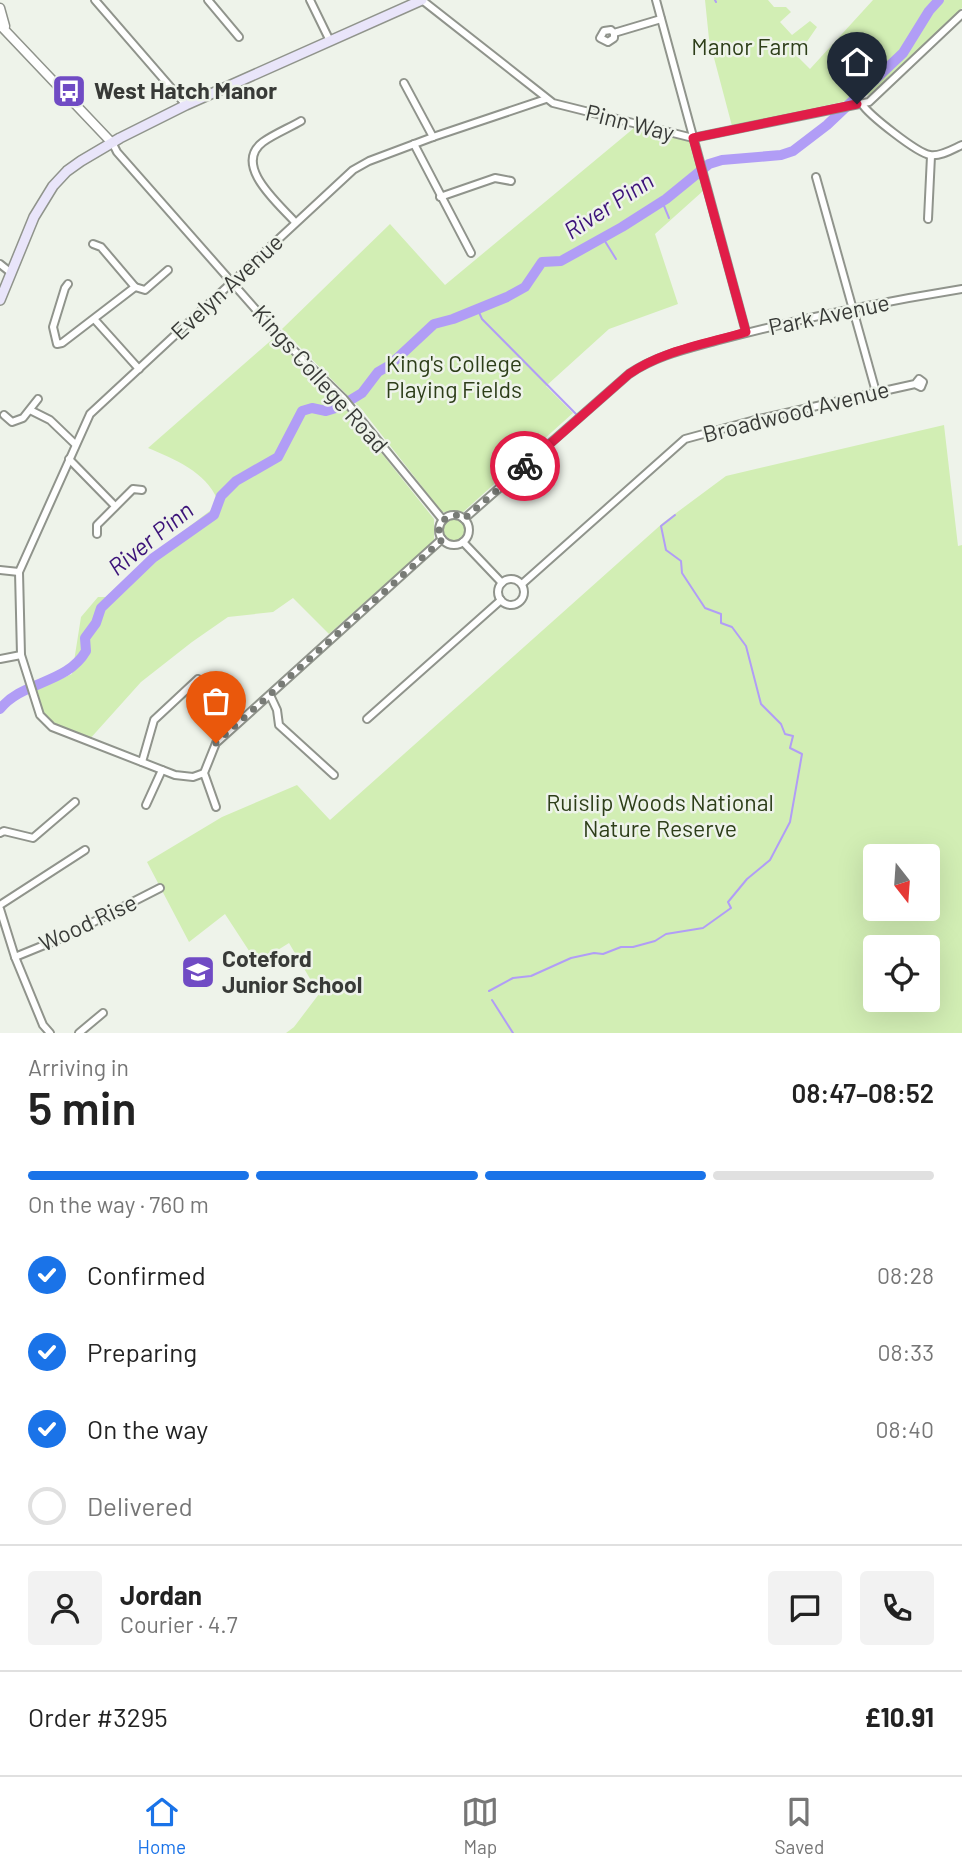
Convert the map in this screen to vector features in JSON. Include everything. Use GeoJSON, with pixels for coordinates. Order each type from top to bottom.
{"type":"FeatureCollection","features":[{"type":"Feature","properties":{"kind":"main road"},"geometry":{"type":"LineString","coordinates":[[0,300],[34,217],[53,186],[81,161],[186,106],[422,0]]}},
{"type":"Feature","properties":{"kind":"street"},"geometry":{"type":"LineString","coordinates":[[95,0],[186,106]]}},
{"type":"Feature","properties":{"kind":"street"},"geometry":{"type":"LineString","coordinates":[[208,0],[239,37]]}},
{"type":"Feature","properties":{"kind":"street"},"geometry":{"type":"LineString","coordinates":[[310,0],[330,41]]}},
{"type":"Feature","properties":{"kind":"street","name":"Pinn Way"},"geometry":{"type":"LineString","coordinates":[[422,0],[546,99],[560,105],[693,138],[859,104],[876,98],[962,14]]}},
{"type":"Feature","properties":{"kind":"street"},"geometry":{"type":"LineString","coordinates":[[656,0],[746,332]]}},
{"type":"Feature","properties":{"kind":"street"},"geometry":{"type":"LineString","coordinates":[[0,8],[3,27],[113,144]]}},
{"type":"Feature","properties":{"kind":"street"},"geometry":{"type":"LineString","coordinates":[[614,33],[661,19]]}},
{"type":"Feature","properties":{"kind":"street"},"geometry":{"type":"LineString","coordinates":[[404,83],[433,137]]}},
{"type":"Feature","properties":{"kind":"street","name":"Evelyn Avenue"},"geometry":{"type":"LineString","coordinates":[[19,572],[90,414],[295,222],[353,170],[369,161],[546,99]]}},
{"type":"Feature","properties":{"kind":"street"},"geometry":{"type":"LineString","coordinates":[[859,104],[916,148],[931,156],[962,145]]}},
{"type":"Feature","properties":{"kind":"street"},"geometry":{"type":"LineString","coordinates":[[295,222],[258,180],[251,167],[253,154],[261,143],[302,121]]}},
{"type":"Feature","properties":{"kind":"street","name":"Kings College Road"},"geometry":{"type":"LineString","coordinates":[[113,144],[117,152],[280,337],[343,398],[443,520]]}},
{"type":"Feature","properties":{"kind":"street"},"geometry":{"type":"LineString","coordinates":[[414,144],[471,253]]}},
{"type":"Feature","properties":{"kind":"street"},"geometry":{"type":"LineString","coordinates":[[928,219],[931,156]]}},
{"type":"Feature","properties":{"kind":"street"},"geometry":{"type":"LineString","coordinates":[[816,177],[876,392]]}},
{"type":"Feature","properties":{"kind":"street"},"geometry":{"type":"LineString","coordinates":[[440,197],[495,178],[511,181]]}},
{"type":"Feature","properties":{"kind":"street"},"geometry":{"type":"LineString","coordinates":[[93,244],[101,247],[135,286],[145,290],[168,270]]}},
{"type":"Feature","properties":{"kind":"street"},"geometry":{"type":"LineString","coordinates":[[0,264],[10,272]]}},
{"type":"Feature","properties":{"kind":"street"},"geometry":{"type":"LineString","coordinates":[[68,284],[53,327],[55,342],[62,343],[95,320],[135,286]]}},
{"type":"Feature","properties":{"kind":"street","name":"Park Avenue"},"geometry":{"type":"LineString","coordinates":[[464,519],[629,374],[646,363],[684,349],[746,332],[962,289]]}},
{"type":"Feature","properties":{"kind":"street"},"geometry":{"type":"LineString","coordinates":[[95,320],[139,369]]}},
{"type":"Feature","properties":{"kind":"street","name":"Broadwood Avenue"},"geometry":{"type":"LineString","coordinates":[[522,584],[685,439],[755,420],[915,384]]}},
{"type":"Feature","properties":{"kind":"street"},"geometry":{"type":"LineString","coordinates":[[4,415],[9,421],[15,422],[30,411],[38,399]]}},
{"type":"Feature","properties":{"kind":"street"},"geometry":{"type":"LineString","coordinates":[[30,411],[50,420],[75,444]]}},
{"type":"Feature","properties":{"kind":"street"},"geometry":{"type":"LineString","coordinates":[[69,459],[115,506]]}},
{"type":"Feature","properties":{"kind":"street"},"geometry":{"type":"LineString","coordinates":[[97,534],[97,525],[115,506],[133,489],[142,490]]}},
{"type":"Feature","properties":{"kind":"street"},"geometry":{"type":"LineString","coordinates":[[456,515],[464,519],[469,531],[463,542],[450,544],[443,539],[439,530],[443,520],[456,515]]}},
{"type":"Feature","properties":{"kind":"street"},"geometry":{"type":"LineString","coordinates":[[216,807],[204,773],[216,743],[443,539]]}},
{"type":"Feature","properties":{"kind":"street"},"geometry":{"type":"LineString","coordinates":[[463,542],[502,583]]}},
{"type":"Feature","properties":{"kind":"street"},"geometry":{"type":"LineString","coordinates":[[0,569],[19,572],[22,655],[29,686],[41,719],[52,727],[175,775],[193,777],[204,773]]}},
{"type":"Feature","properties":{"kind":"street"},"geometry":{"type":"LineString","coordinates":[[514,579],[522,584],[524,594],[519,602],[511,605],[501,600],[498,591],[502,583],[514,579]]}},
{"type":"Feature","properties":{"kind":"street"},"geometry":{"type":"LineString","coordinates":[[367,719],[501,600]]}},
{"type":"Feature","properties":{"kind":"street"},"geometry":{"type":"LineString","coordinates":[[0,659],[22,655]]}},
{"type":"Feature","properties":{"kind":"street"},"geometry":{"type":"LineString","coordinates":[[142,762],[154,720],[198,679]]}},
{"type":"Feature","properties":{"kind":"street"},"geometry":{"type":"LineString","coordinates":[[270,695],[279,725],[334,775]]}},
{"type":"Feature","properties":{"kind":"street"},"geometry":{"type":"LineString","coordinates":[[146,805],[162,770]]}},
{"type":"Feature","properties":{"kind":"street"},"geometry":{"type":"LineString","coordinates":[[0,833],[4,831],[33,838],[75,802]]}},
{"type":"Feature","properties":{"kind":"street"},"geometry":{"type":"LineString","coordinates":[[50,1033],[43,1025],[15,957],[0,907],[85,850]]}},
{"type":"Feature","properties":{"kind":"street","name":"Wood Rise"},"geometry":{"type":"LineString","coordinates":[[15,957],[64,937],[160,888]]}},
{"type":"Feature","properties":{"kind":"street"},"geometry":{"type":"LineString","coordinates":[[79,1033],[103,1013]]}},
{"type":"Feature","properties":{"kind":"green space","name":"Manor Farm"},"geometry":{"type":"Polygon","coordinates":[[[705,0],[768,0],[774,7],[786,7],[791,12],[780,22],[792,35],[810,21],[817,27],[797,56],[810,69],[873,0],[939,0],[903,53],[859,96],[732,126],[709,39],[705,0]]]}},
{"type":"Feature","properties":{"kind":"green space"},"geometry":{"type":"Polygon","coordinates":[[[942,0],[962,0],[962,8],[871,94],[860,97],[905,54],[930,13],[942,0]]]}},
{"type":"Feature","properties":{"kind":"green space","name":"King's College Playing Fields"},"geometry":{"type":"Polygon","coordinates":[[[634,128],[689,141],[703,191],[655,234],[678,304],[609,329],[546,386],[573,413],[462,513],[442,512],[363,411],[282,329],[390,224],[445,285],[634,128]]]}},
{"type":"Feature","properties":{"kind":"green space","name":"King's College Playing Fields"},"geometry":{"type":"Polygon","coordinates":[[[275,337],[341,402],[434,519],[434,541],[329,634],[293,598],[273,612],[228,617],[141,682],[88,741],[45,722],[31,692],[72,674],[81,617],[98,597],[106,597],[149,557],[211,510],[217,499],[197,474],[148,448],[275,337]]]}},
{"type":"Feature","properties":{"kind":"green space","name":"Ruislip Woods National Nature Reserve"},"geometry":{"type":"Polygon","coordinates":[[[944,425],[958,546],[962,545],[962,1033],[286,1033],[294,1027],[319,994],[289,943],[257,963],[225,914],[189,942],[147,862],[222,817],[297,785],[330,820],[664,522],[726,476],[944,425]]]}},
{"type":"Feature","properties":{"kind":"green space"},"geometry":{"type":"Polygon","coordinates":[[[454,519],[462,522],[465,530],[462,538],[454,541],[446,538],[443,530],[446,522],[454,519]]]}},
{"type":"Feature","properties":{"kind":"waterway","name":"River Pinn"},"geometry":{"type":"LineString","coordinates":[[0,709],[20,693],[68,670],[78,662],[86,651],[85,638],[96,623],[101,608],[153,558],[214,515],[221,496],[236,481],[278,457],[302,411],[312,408],[326,411],[339,407],[362,393],[378,372],[390,365],[434,324],[453,319],[525,287],[542,262],[561,261],[622,227],[666,199],[709,164],[722,160],[781,155],[793,151],[827,125],[903,53],[939,0]]}},
{"type":"Feature","properties":{"kind":"waterway"},"geometry":{"type":"LineString","coordinates":[[662,201],[669,218]]}},
{"type":"Feature","properties":{"kind":"waterway"},"geometry":{"type":"LineString","coordinates":[[603,238],[616,259]]}},
{"type":"Feature","properties":{"kind":"waterway"},"geometry":{"type":"LineString","coordinates":[[477,308],[482,319],[577,415]]}},
{"type":"Feature","properties":{"kind":"waterway"},"geometry":{"type":"LineString","coordinates":[[489,991],[513,978],[531,976],[571,958],[594,953],[603,954],[621,947],[655,941],[666,934],[703,928],[731,908],[728,902],[747,879],[770,860],[790,822],[802,754],[790,748],[793,736],[785,734],[781,724],[761,704],[746,646],[732,627],[721,623],[721,614],[705,608],[682,573],[681,561],[666,550],[661,526],[675,515]]}},
{"type":"Feature","properties":{"kind":"waterway"},"geometry":{"type":"LineString","coordinates":[[492,1000],[513,1033]]}},
{"type":"Feature","properties":{"kind":"way so far"},"geometry":{"type":"LineString","coordinates":[[216,743],[443,539],[439,530],[446,517],[456,515],[464,519],[525,466]]}},
{"type":"Feature","properties":{"kind":"place","name":"West Hatch Manor"},"geometry":{"type":"Point","coordinates":[69,91]}},
{"type":"Feature","properties":{"kind":"place","name":"Coteford Junior School"},"geometry":{"type":"Point","coordinates":[198,972]}},
{"type":"Feature","properties":{"kind":"route"},"geometry":{"type":"LineString","coordinates":[[525,466],[629,374],[646,363],[684,349],[746,332],[693,138],[857,104]]}}]}
